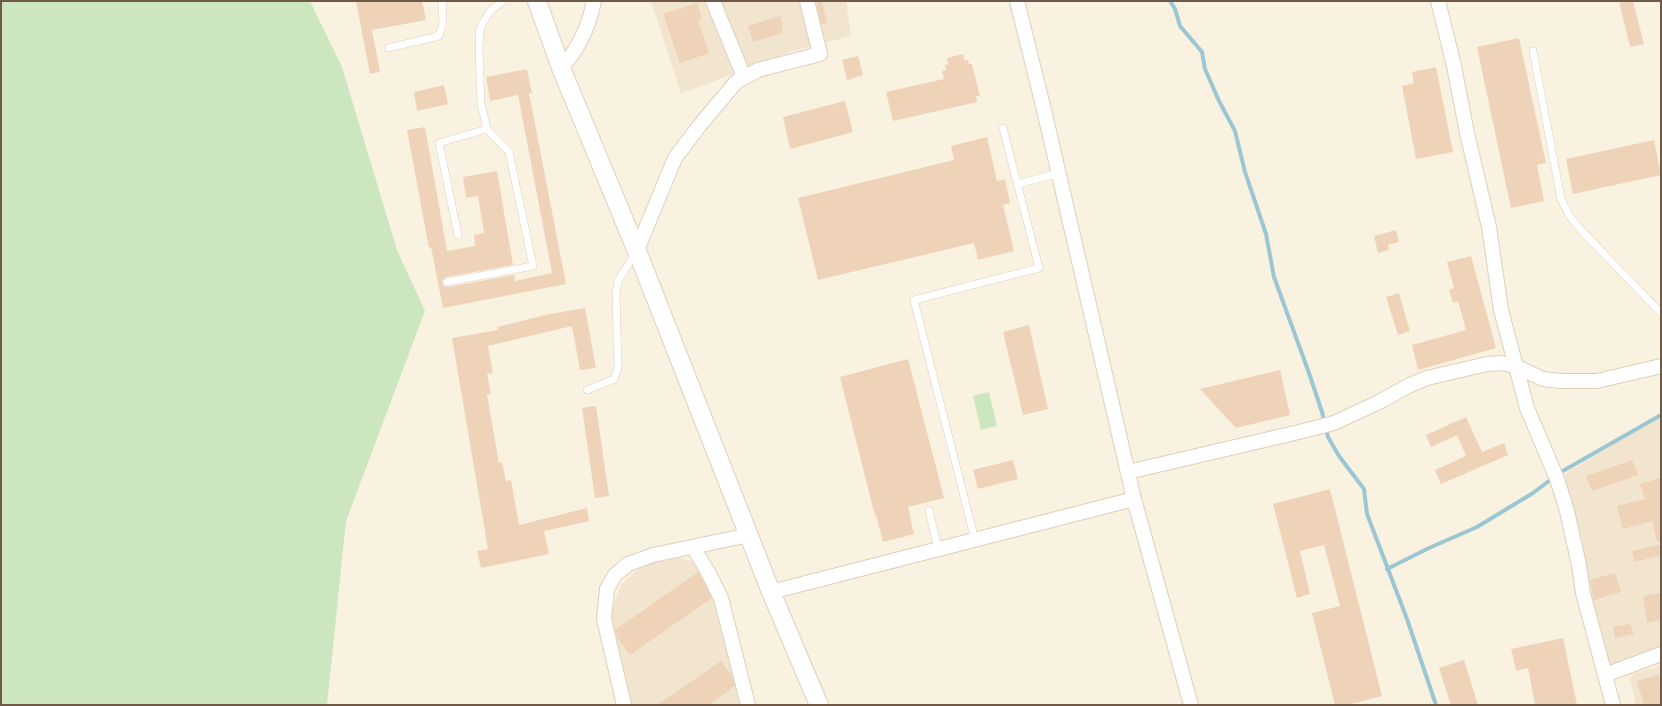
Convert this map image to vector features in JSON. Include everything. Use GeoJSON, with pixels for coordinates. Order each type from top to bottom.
{"type":"FeatureCollection","features":[{"type":"Feature","properties":{"kind":"street"},"geometry":{"type":"LineString","coordinates":[[537,1],[562,68],[637,250],[771,592],[819,705]]}},
{"type":"Feature","properties":{"kind":"street"},"geometry":{"type":"LineString","coordinates":[[562,68],[582,39],[594,1]]}},
{"type":"Feature","properties":{"kind":"street"},"geometry":{"type":"LineString","coordinates":[[714,1],[744,77]]}},
{"type":"Feature","properties":{"kind":"street"},"geometry":{"type":"LineString","coordinates":[[637,250],[675,158],[736,82],[758,70],[820,54],[807,1]]}},
{"type":"Feature","properties":{"kind":"street"},"geometry":{"type":"LineString","coordinates":[[1017,1],[1059,173],[1134,499],[1191,705]]}},
{"type":"Feature","properties":{"kind":"street"},"geometry":{"type":"LineString","coordinates":[[1438,1],[1454,66],[1467,133],[1489,226],[1501,310],[1527,408],[1555,475],[1569,518],[1579,565],[1583,593],[1613,705]]}},
{"type":"Feature","properties":{"kind":"street"},"geometry":{"type":"LineString","coordinates":[[1128,472],[1316,428],[1334,422],[1427,378],[1487,364],[1501,363],[1515,366],[1543,378],[1561,381],[1597,381],[1661,366]]}},
{"type":"Feature","properties":{"kind":"street"},"geometry":{"type":"LineString","coordinates":[[771,592],[1134,499]]}},
{"type":"Feature","properties":{"kind":"street"},"geometry":{"type":"LineString","coordinates":[[624,705],[604,619],[607,589],[615,575],[628,564],[653,555],[749,535]]}},
{"type":"Feature","properties":{"kind":"street"},"geometry":{"type":"LineString","coordinates":[[693,546],[721,598],[748,705]]}},
{"type":"Feature","properties":{"kind":"street"},"geometry":{"type":"LineString","coordinates":[[1605,676],[1661,654]]}},
{"type":"Feature","properties":{"kind":"lane"},"geometry":{"type":"LineString","coordinates":[[388,48],[439,36],[444,23],[442,1]]}},
{"type":"Feature","properties":{"kind":"lane"},"geometry":{"type":"LineString","coordinates":[[447,282],[533,266],[508,152],[487,129],[481,104],[479,48],[480,28],[490,11],[503,1]]}},
{"type":"Feature","properties":{"kind":"lane"},"geometry":{"type":"LineString","coordinates":[[1533,51],[1561,199],[1569,215],[1581,230],[1661,313]]}},
{"type":"Feature","properties":{"kind":"lane"},"geometry":{"type":"LineString","coordinates":[[975,540],[914,300],[1039,268],[1003,128]]}},
{"type":"Feature","properties":{"kind":"lane"},"geometry":{"type":"LineString","coordinates":[[458,235],[439,143],[487,129]]}},
{"type":"Feature","properties":{"kind":"lane"},"geometry":{"type":"LineString","coordinates":[[1018,184],[1059,173]]}},
{"type":"Feature","properties":{"kind":"lane"},"geometry":{"type":"LineString","coordinates":[[587,390],[614,379],[618,367],[616,294],[618,281],[637,250]]}},
{"type":"Feature","properties":{"kind":"lane"},"geometry":{"type":"LineString","coordinates":[[929,510],[938,549]]}},
{"type":"Feature","properties":{"kind":"shaded area"},"geometry":{"type":"Polygon","coordinates":[[[651,1],[846,1],[851,36],[793,51],[681,94],[651,1]]]}},
{"type":"Feature","properties":{"kind":"shaded area"},"geometry":{"type":"Polygon","coordinates":[[[1661,415],[1661,649],[1611,667],[1588,595],[1565,474],[1661,415]]]}},
{"type":"Feature","properties":{"kind":"shaded area"},"geometry":{"type":"Polygon","coordinates":[[[678,557],[694,562],[702,569],[718,595],[745,705],[628,705],[611,627],[612,607],[621,585],[640,567],[657,559],[678,557]]]}},
{"type":"Feature","properties":{"kind":"shaded area"},"geometry":{"type":"Polygon","coordinates":[[[1661,666],[1661,705],[1636,705],[1630,679],[1634,673],[1661,666]]]}},
{"type":"Feature","properties":{"kind":"green space"},"geometry":{"type":"Polygon","coordinates":[[[1,1],[310,1],[342,67],[397,250],[425,311],[346,521],[327,705],[1,705],[1,1]]]}},
{"type":"Feature","properties":{"kind":"green space"},"geometry":{"type":"Polygon","coordinates":[[[989,392],[997,426],[981,430],[973,396],[989,392]]]}},
{"type":"Feature","properties":{"kind":"building"},"geometry":{"type":"Polygon","coordinates":[[[356,1],[422,1],[426,20],[372,30],[380,72],[370,74],[356,1]]]}},
{"type":"Feature","properties":{"kind":"building"},"geometry":{"type":"Polygon","coordinates":[[[816,1],[822,1],[827,23],[821,24],[816,1]]]}},
{"type":"Feature","properties":{"kind":"building"},"geometry":{"type":"Polygon","coordinates":[[[1619,1],[1633,1],[1644,44],[1630,47],[1619,1]]]}},
{"type":"Feature","properties":{"kind":"building"},"geometry":{"type":"Polygon","coordinates":[[[697,3],[702,19],[698,20],[709,53],[680,63],[663,14],[697,3]]]}},
{"type":"Feature","properties":{"kind":"building"},"geometry":{"type":"Polygon","coordinates":[[[780,16],[783,26],[781,26],[783,33],[753,42],[748,26],[780,16]]]}},
{"type":"Feature","properties":{"kind":"building"},"geometry":{"type":"Polygon","coordinates":[[[1519,38],[1546,163],[1537,165],[1544,201],[1511,208],[1477,47],[1519,38]]]}},
{"type":"Feature","properties":{"kind":"building"},"geometry":{"type":"Polygon","coordinates":[[[963,54],[964,60],[968,60],[969,64],[972,64],[980,96],[976,96],[977,102],[893,121],[886,92],[944,79],[942,71],[946,70],[945,65],[948,64],[947,58],[963,54]]]}},
{"type":"Feature","properties":{"kind":"building"},"geometry":{"type":"Polygon","coordinates":[[[858,56],[863,75],[847,80],[842,60],[858,56]]]}},
{"type":"Feature","properties":{"kind":"building"},"geometry":{"type":"Polygon","coordinates":[[[1436,67],[1453,152],[1416,159],[1402,86],[1414,83],[1412,72],[1436,67]]]}},
{"type":"Feature","properties":{"kind":"building"},"geometry":{"type":"Polygon","coordinates":[[[527,69],[532,93],[529,93],[566,284],[443,308],[431,247],[429,248],[407,130],[425,127],[447,251],[475,246],[474,235],[484,233],[478,196],[466,198],[463,177],[497,171],[513,265],[446,277],[442,281],[443,286],[448,287],[514,275],[515,281],[552,273],[518,95],[490,101],[486,77],[527,69]]]}},
{"type":"Feature","properties":{"kind":"building"},"geometry":{"type":"Polygon","coordinates":[[[444,85],[448,104],[417,111],[414,92],[444,85]]]}},
{"type":"Feature","properties":{"kind":"building"},"geometry":{"type":"Polygon","coordinates":[[[845,101],[853,132],[790,149],[783,117],[845,101]]]}},
{"type":"Feature","properties":{"kind":"building"},"geometry":{"type":"Polygon","coordinates":[[[987,137],[997,181],[1005,179],[1010,203],[1003,205],[1014,251],[978,260],[974,243],[818,280],[798,198],[954,160],[951,146],[987,137]]]}},
{"type":"Feature","properties":{"kind":"building"},"geometry":{"type":"Polygon","coordinates":[[[1654,140],[1661,175],[1573,194],[1566,159],[1654,140]]]}},
{"type":"Feature","properties":{"kind":"building"},"geometry":{"type":"Polygon","coordinates":[[[1396,230],[1399,242],[1388,245],[1389,250],[1378,253],[1374,236],[1396,230]]]}},
{"type":"Feature","properties":{"kind":"building"},"geometry":{"type":"Polygon","coordinates":[[[1471,256],[1496,348],[1418,370],[1412,345],[1466,330],[1458,301],[1453,303],[1449,290],[1454,288],[1447,262],[1471,256]]]}},
{"type":"Feature","properties":{"kind":"building"},"geometry":{"type":"Polygon","coordinates":[[[1399,293],[1410,331],[1398,335],[1386,297],[1399,293]]]}},
{"type":"Feature","properties":{"kind":"building"},"geometry":{"type":"Polygon","coordinates":[[[585,308],[596,368],[580,370],[572,326],[488,346],[493,373],[487,374],[491,394],[487,394],[499,463],[502,462],[506,481],[511,480],[519,525],[587,508],[589,521],[544,531],[549,554],[481,568],[477,551],[488,549],[452,338],[498,330],[497,327],[550,314],[585,308]]]}},
{"type":"Feature","properties":{"kind":"building"},"geometry":{"type":"Polygon","coordinates":[[[1029,325],[1048,409],[1023,415],[1003,332],[1029,325]]]}},
{"type":"Feature","properties":{"kind":"building"},"geometry":{"type":"Polygon","coordinates":[[[908,359],[944,498],[908,507],[914,534],[883,542],[840,377],[908,359]]]}},
{"type":"Feature","properties":{"kind":"building"},"geometry":{"type":"Polygon","coordinates":[[[1280,370],[1290,415],[1236,428],[1200,389],[1280,370]]]}},
{"type":"Feature","properties":{"kind":"building"},"geometry":{"type":"Polygon","coordinates":[[[596,406],[609,496],[595,498],[582,408],[596,406]]]}},
{"type":"Feature","properties":{"kind":"building"},"geometry":{"type":"Polygon","coordinates":[[[1466,417],[1482,452],[1504,443],[1508,455],[1441,484],[1435,470],[1466,456],[1457,435],[1431,447],[1426,435],[1466,417]]]}},
{"type":"Feature","properties":{"kind":"building"},"geometry":{"type":"Polygon","coordinates":[[[1013,460],[1018,479],[978,489],[973,470],[1013,460]]]}},
{"type":"Feature","properties":{"kind":"building"},"geometry":{"type":"Polygon","coordinates":[[[1632,460],[1638,475],[1592,491],[1586,476],[1632,460]]]}},
{"type":"Feature","properties":{"kind":"building"},"geometry":{"type":"Polygon","coordinates":[[[1661,478],[1661,541],[1657,542],[1652,521],[1623,529],[1617,506],[1645,499],[1640,484],[1661,478]]]}},
{"type":"Feature","properties":{"kind":"building"},"geometry":{"type":"Polygon","coordinates":[[[1330,489],[1382,696],[1347,705],[1335,705],[1312,613],[1340,606],[1324,545],[1300,551],[1310,594],[1297,598],[1273,504],[1330,489]]]}},
{"type":"Feature","properties":{"kind":"building"},"geometry":{"type":"Polygon","coordinates":[[[1661,544],[1661,555],[1635,562],[1632,551],[1661,544]]]}},
{"type":"Feature","properties":{"kind":"building"},"geometry":{"type":"Polygon","coordinates":[[[698,572],[712,598],[630,655],[617,637],[615,630],[698,572]]]}},
{"type":"Feature","properties":{"kind":"building"},"geometry":{"type":"Polygon","coordinates":[[[1615,573],[1621,592],[1594,600],[1590,580],[1615,573]]]}},
{"type":"Feature","properties":{"kind":"building"},"geometry":{"type":"Polygon","coordinates":[[[1661,593],[1661,620],[1647,623],[1643,596],[1661,593]]]}},
{"type":"Feature","properties":{"kind":"building"},"geometry":{"type":"Polygon","coordinates":[[[1630,624],[1634,634],[1615,638],[1613,627],[1630,624]]]}},
{"type":"Feature","properties":{"kind":"building"},"geometry":{"type":"Polygon","coordinates":[[[1563,638],[1577,705],[1535,705],[1528,668],[1516,671],[1511,649],[1563,638]]]}},
{"type":"Feature","properties":{"kind":"building"},"geometry":{"type":"Polygon","coordinates":[[[1464,660],[1478,705],[1451,705],[1439,668],[1464,660]]]}},
{"type":"Feature","properties":{"kind":"building"},"geometry":{"type":"Polygon","coordinates":[[[721,661],[732,676],[735,686],[708,705],[657,705],[721,661]]]}},
{"type":"Feature","properties":{"kind":"building"},"geometry":{"type":"Polygon","coordinates":[[[1658,675],[1661,684],[1661,705],[1644,705],[1637,681],[1658,675]]]}},
{"type":"Feature","properties":{"kind":"waterway"},"geometry":{"type":"LineString","coordinates":[[1170,1],[1175,9],[1180,26],[1202,52],[1205,69],[1219,101],[1235,131],[1245,172],[1266,234],[1274,277],[1309,373],[1322,412],[1328,437],[1339,456],[1364,489],[1367,514],[1407,619],[1436,705]]}},
{"type":"Feature","properties":{"kind":"waterway"},"geometry":{"type":"LineString","coordinates":[[1387,569],[1429,548],[1477,527],[1533,493],[1561,472],[1661,415]]}}]}
